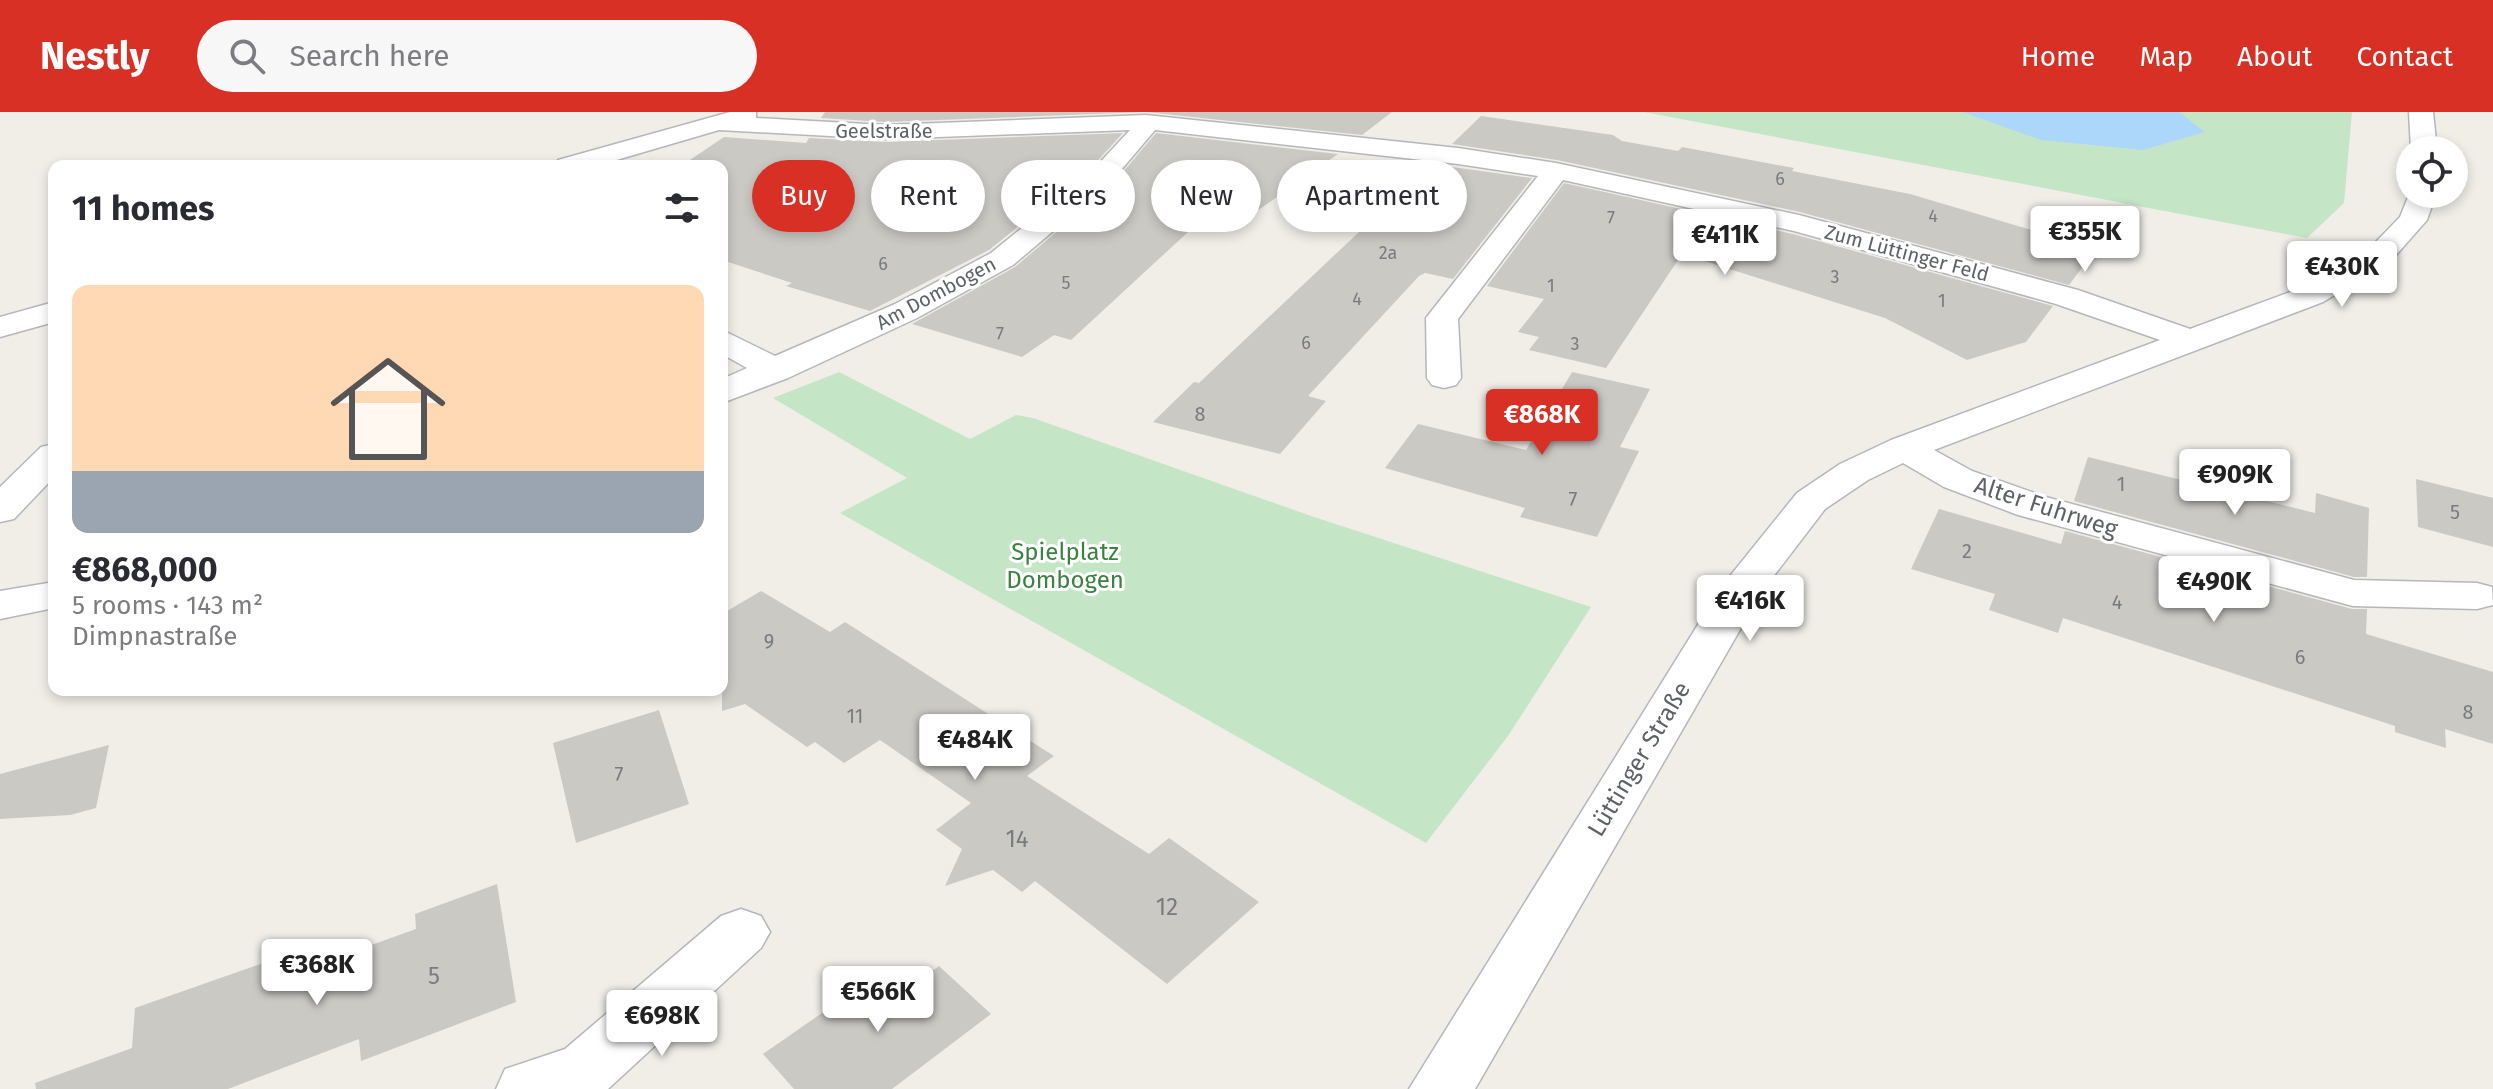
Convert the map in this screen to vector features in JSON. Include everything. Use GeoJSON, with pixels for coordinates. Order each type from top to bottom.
{"type":"FeatureCollection","features":[{"type":"Feature","properties":{"kind":"street"},"geometry":{"type":"LineString","coordinates":[[588,160],[757,112]]}},
{"type":"Feature","properties":{"kind":"street"},"geometry":{"type":"LineString","coordinates":[[2421,112],[2423,136]]}},
{"type":"Feature","properties":{"kind":"street","name":"Geelstraße"},"geometry":{"type":"LineString","coordinates":[[718,123],[885,132],[1144,117]]}},
{"type":"Feature","properties":{"kind":"street","name":"Zum Lüttinger Feld"},"geometry":{"type":"LineString","coordinates":[[1144,117],[1381,145],[1556,171],[1689,198],[1961,267],[2142,321],[2187,340]]}},
{"type":"Feature","properties":{"kind":"street","name":"Am Dombogen"},"geometry":{"type":"LineString","coordinates":[[728,390],[906,311],[1002,259],[1101,177],[1139,137],[1144,117]]}},
{"type":"Feature","properties":{"kind":"street"},"geometry":{"type":"LineString","coordinates":[[1444,378],[1442,318],[1556,171]]}},
{"type":"Feature","properties":{"kind":"street","name":"Lüttinger Straße"},"geometry":{"type":"LineString","coordinates":[[1441,1089],[1744,586],[1811,501],[1854,472],[1904,448],[2312,295],[2379,256],[2413,220],[2417,208]]}},
{"type":"Feature","properties":{"kind":"street"},"geometry":{"type":"LineString","coordinates":[[0,327],[48,314]]}},
{"type":"Feature","properties":{"kind":"street"},"geometry":{"type":"LineString","coordinates":[[728,343],[776,371]]}},
{"type":"Feature","properties":{"kind":"street","name":"Alter Fuhrweg"},"geometry":{"type":"LineString","coordinates":[[1904,448],[1958,479],[2032,506],[2323,586],[2353,593],[2477,596]]}},
{"type":"Feature","properties":{"kind":"street"},"geometry":{"type":"LineString","coordinates":[[0,510],[48,461]]}},
{"type":"Feature","properties":{"kind":"street"},"geometry":{"type":"LineString","coordinates":[[0,605],[48,596]]}},
{"type":"Feature","properties":{"kind":"street"},"geometry":{"type":"LineString","coordinates":[[528,1089],[585,1070],[741,932]]}},
{"type":"Feature","properties":{"kind":"green space"},"geometry":{"type":"Polygon","coordinates":[[[1644,112],[2352,112],[2344,203],[2307,238],[1644,112]]]}},
{"type":"Feature","properties":{"kind":"green space","name":"Spielplatz Dombogen"},"geometry":{"type":"Polygon","coordinates":[[[839,372],[970,439],[1016,415],[1033,418],[1314,517],[1591,607],[1508,736],[1426,843],[840,513],[907,478],[773,398],[839,372]]]}},
{"type":"Feature","properties":{"kind":"water"},"geometry":{"type":"Polygon","coordinates":[[[1962,112],[2179,112],[2205,132],[2143,150],[2041,140],[1962,112]]]}},
{"type":"Feature","properties":{"kind":"building"},"geometry":{"type":"Polygon","coordinates":[[[825,112],[1146,112],[885,122],[821,118],[825,112]]]}},
{"type":"Feature","properties":{"kind":"building"},"geometry":{"type":"Polygon","coordinates":[[[1146,112],[1392,112],[1362,135],[1146,112]]]}},
{"type":"Feature","properties":{"kind":"building"},"geometry":{"type":"Polygon","coordinates":[[[1481,116],[1613,135],[1622,141],[1678,151],[1682,147],[1794,168],[1792,171],[1910,194],[2096,249],[2069,285],[1800,212],[1557,160],[1452,144],[1481,116]]]}},
{"type":"Feature","properties":{"kind":"building"},"geometry":{"type":"Polygon","coordinates":[[[1123,133],[1098,160],[1001,160],[1001,232],[1011,232],[989,250],[870,311],[786,286],[792,283],[728,262],[728,160],[690,160],[724,137],[806,143],[809,138],[885,142],[1123,133]]]}},
{"type":"Feature","properties":{"kind":"building"},"geometry":{"type":"Polygon","coordinates":[[[1156,133],[1338,154],[1329,160],[1277,160],[1277,197],[1261,208],[1261,160],[1151,160],[1151,232],[1188,232],[1071,340],[1054,335],[1022,357],[912,324],[1015,267],[1056,232],[1135,232],[1133,160],[1156,133]]]}},
{"type":"Feature","properties":{"kind":"building"},"geometry":{"type":"Polygon","coordinates":[[[1467,169],[1532,178],[1453,279],[1425,273],[1419,276],[1308,396],[1326,401],[1280,454],[1153,422],[1194,382],[1199,383],[1359,232],[1467,232],[1467,169]]]}},
{"type":"Feature","properties":{"kind":"building"},"geometry":{"type":"Polygon","coordinates":[[[1564,183],[1793,234],[2053,306],[2026,342],[1967,360],[1885,318],[1682,254],[1606,368],[1529,350],[1539,337],[1518,332],[1544,299],[1487,286],[1564,183]]]}},
{"type":"Feature","properties":{"kind":"building"},"geometry":{"type":"Polygon","coordinates":[[[1572,372],[1650,389],[1620,447],[1639,451],[1597,537],[1520,517],[1525,508],[1385,468],[1418,424],[1526,450],[1572,372]]]}},
{"type":"Feature","properties":{"kind":"building"},"geometry":{"type":"Polygon","coordinates":[[[2088,457],[2315,513],[2316,493],[2369,508],[2367,577],[2354,577],[2074,501],[2088,457]]]}},
{"type":"Feature","properties":{"kind":"building"},"geometry":{"type":"Polygon","coordinates":[[[2416,479],[2493,498],[2493,547],[2418,527],[2416,479]]]}},
{"type":"Feature","properties":{"kind":"building"},"geometry":{"type":"Polygon","coordinates":[[[1939,509],[2061,544],[2065,531],[2352,609],[2367,609],[2366,634],[2493,672],[2493,744],[2445,729],[2446,748],[2395,732],[2395,726],[2063,618],[2058,633],[1989,610],[1995,594],[1911,569],[1939,509]]]}},
{"type":"Feature","properties":{"kind":"building"},"geometry":{"type":"Polygon","coordinates":[[[761,591],[830,632],[845,622],[1054,756],[1027,776],[1149,854],[1169,838],[1259,902],[1167,984],[1035,881],[1022,892],[993,870],[945,886],[962,849],[936,830],[971,803],[880,740],[844,763],[815,742],[807,747],[745,704],[722,711],[722,696],[728,696],[728,610],[761,591]]]}},
{"type":"Feature","properties":{"kind":"building"},"geometry":{"type":"Polygon","coordinates":[[[659,710],[689,804],[576,843],[553,743],[659,710]]]}},
{"type":"Feature","properties":{"kind":"building"},"geometry":{"type":"Polygon","coordinates":[[[109,745],[96,808],[70,815],[0,819],[0,774],[109,745]]]}},
{"type":"Feature","properties":{"kind":"building"},"geometry":{"type":"Polygon","coordinates":[[[497,884],[516,1002],[361,1061],[359,1039],[228,1089],[36,1089],[35,1083],[132,1048],[135,1008],[266,962],[265,983],[416,929],[415,914],[497,884]]]}},
{"type":"Feature","properties":{"kind":"building"},"geometry":{"type":"Polygon","coordinates":[[[939,966],[991,1014],[892,1089],[794,1089],[763,1054],[888,967],[909,988],[939,966]]]}}]}
